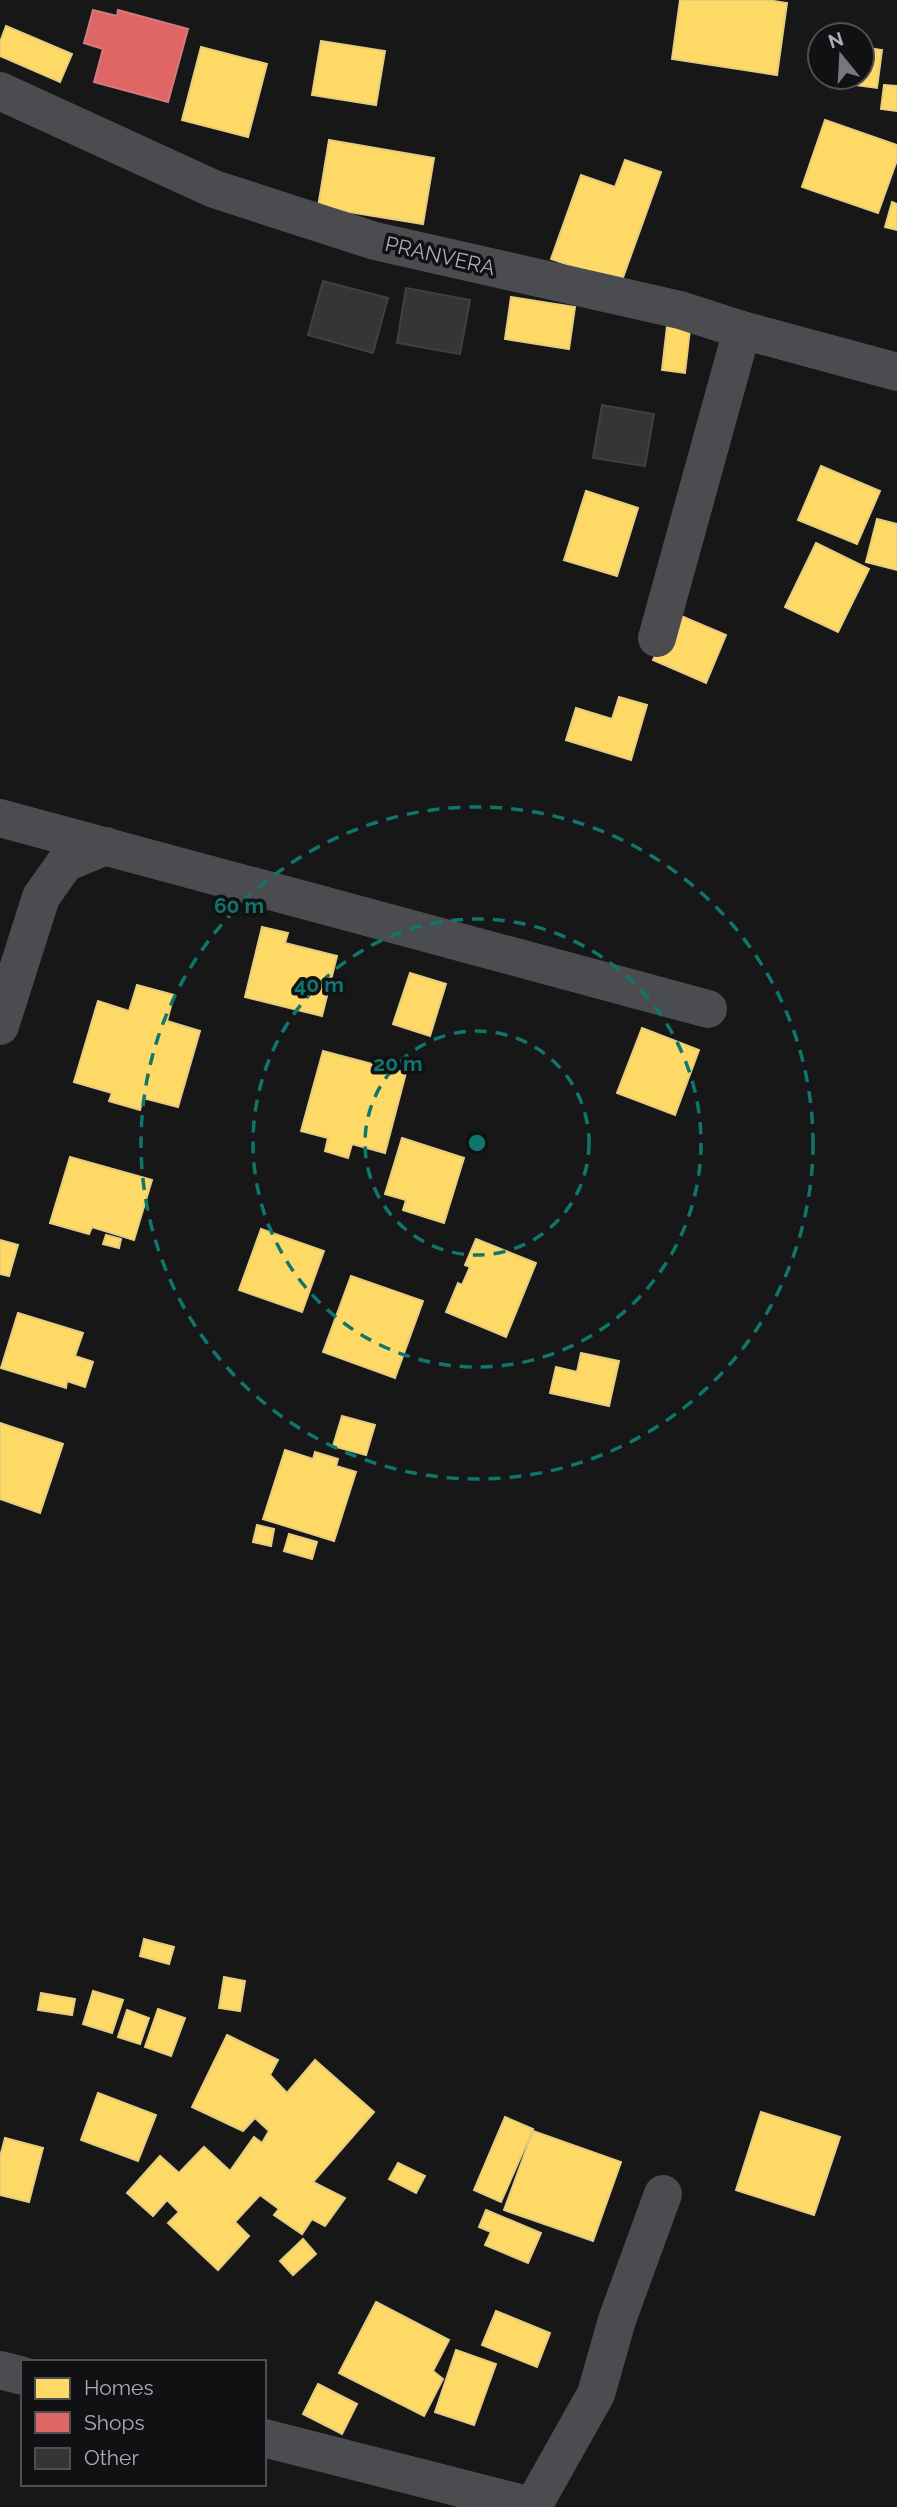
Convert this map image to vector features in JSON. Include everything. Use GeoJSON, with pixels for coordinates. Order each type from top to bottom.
{"type":"FeatureCollection","features":[{"type":"Feature","properties":{"kind":"street","name":"PRANVERA"},"geometry":{"type":"LineString","coordinates":[[0,91],[214,189],[375,241],[680,310],[742,330],[897,372]]}},
{"type":"Feature","properties":{"kind":"street"},"geometry":{"type":"LineString","coordinates":[[657,638],[742,330]]}},
{"type":"Feature","properties":{"kind":"street"},"geometry":{"type":"LineString","coordinates":[[0,818],[708,1009]]}},
{"type":"Feature","properties":{"kind":"street"},"geometry":{"type":"LineString","coordinates":[[0,1026],[41,897],[65,863],[106,846]]}},
{"type":"Feature","properties":{"kind":"street"},"geometry":{"type":"LineString","coordinates":[[266,2439],[433,2494],[534,2507],[596,2394],[617,2320],[663,2194]]}},
{"type":"Feature","properties":{"kind":"street"},"geometry":{"type":"LineString","coordinates":[[0,2370],[21,2375]]}},
{"type":"Feature","properties":{"kind":"building: Homes"},"geometry":{"type":"Polygon","coordinates":[[[680,0],[767,0],[787,3],[777,75],[672,59],[680,0]]]}},
{"type":"Feature","properties":{"kind":"building: Homes"},"geometry":{"type":"Polygon","coordinates":[[[6,26],[72,54],[60,82],[0,56],[0,42],[6,26]]]}},
{"type":"Feature","properties":{"kind":"building: Homes"},"geometry":{"type":"Polygon","coordinates":[[[321,41],[385,51],[376,105],[312,95],[321,41]]]}},
{"type":"Feature","properties":{"kind":"building: Homes"},"geometry":{"type":"Polygon","coordinates":[[[201,47],[267,64],[248,137],[182,120],[201,47]]]}},
{"type":"Feature","properties":{"kind":"building: Homes"},"geometry":{"type":"Polygon","coordinates":[[[876,49],[882,50],[876,88],[876,49]]]}},
{"type":"Feature","properties":{"kind":"building: Homes"},"geometry":{"type":"Polygon","coordinates":[[[884,85],[897,86],[897,111],[881,109],[884,85]]]}},
{"type":"Feature","properties":{"kind":"building: Homes"},"geometry":{"type":"Polygon","coordinates":[[[825,120],[897,145],[897,160],[878,213],[802,187],[825,120]]]}},
{"type":"Feature","properties":{"kind":"building: Homes"},"geometry":{"type":"Polygon","coordinates":[[[329,140],[434,158],[423,224],[318,207],[329,140]]]}},
{"type":"Feature","properties":{"kind":"building: Homes"},"geometry":{"type":"Polygon","coordinates":[[[625,160],[661,172],[621,283],[551,259],[581,175],[615,187],[625,160]]]}},
{"type":"Feature","properties":{"kind":"building: Homes"},"geometry":{"type":"Polygon","coordinates":[[[892,202],[897,204],[897,230],[885,227],[892,202]]]}},
{"type":"Feature","properties":{"kind":"building: Homes"},"geometry":{"type":"Polygon","coordinates":[[[511,297],[575,307],[569,349],[505,339],[511,297]]]}},
{"type":"Feature","properties":{"kind":"building: Homes"},"geometry":{"type":"Polygon","coordinates":[[[667,326],[690,329],[685,373],[662,370],[667,326]]]}},
{"type":"Feature","properties":{"kind":"building: Homes"},"geometry":{"type":"Polygon","coordinates":[[[821,466],[880,491],[857,544],[798,520],[821,466]]]}},
{"type":"Feature","properties":{"kind":"building: Homes"},"geometry":{"type":"Polygon","coordinates":[[[586,491],[638,508],[617,576],[564,560],[586,491]]]}},
{"type":"Feature","properties":{"kind":"building: Homes"},"geometry":{"type":"Polygon","coordinates":[[[877,519],[897,524],[897,570],[866,562],[877,519]]]}},
{"type":"Feature","properties":{"kind":"building: Homes"},"geometry":{"type":"Polygon","coordinates":[[[816,543],[869,569],[838,632],[785,607],[816,543]]]}},
{"type":"Feature","properties":{"kind":"building: Homes"},"geometry":{"type":"Polygon","coordinates":[[[674,613],[726,635],[706,683],[653,660],[674,613]]]}},
{"type":"Feature","properties":{"kind":"building: Homes"},"geometry":{"type":"Polygon","coordinates":[[[619,697],[647,705],[631,760],[566,740],[576,708],[612,719],[619,697]]]}},
{"type":"Feature","properties":{"kind":"building: Homes"},"geometry":{"type":"Polygon","coordinates":[[[262,927],[288,933],[285,943],[337,956],[322,1016],[245,997],[262,927]]]}},
{"type":"Feature","properties":{"kind":"building: Homes"},"geometry":{"type":"Polygon","coordinates":[[[410,973],[446,984],[430,1036],[393,1024],[410,973]]]}},
{"type":"Feature","properties":{"kind":"building: Homes"},"geometry":{"type":"Polygon","coordinates":[[[137,985],[174,995],[167,1021],[200,1031],[178,1107],[143,1098],[140,1110],[109,1101],[112,1093],[74,1082],[98,1001],[129,1011],[137,985]]]}},
{"type":"Feature","properties":{"kind":"building: Homes"},"geometry":{"type":"Polygon","coordinates":[[[642,1028],[699,1050],[675,1115],[617,1093],[642,1028]]]}},
{"type":"Feature","properties":{"kind":"building: Homes"},"geometry":{"type":"Polygon","coordinates":[[[323,1051],[406,1073],[385,1153],[352,1144],[348,1158],[325,1151],[328,1138],[301,1131],[323,1051]]]}},
{"type":"Feature","properties":{"kind":"building: Homes"},"geometry":{"type":"Polygon","coordinates":[[[402,1138],[464,1158],[444,1223],[403,1210],[406,1200],[385,1194],[402,1138]]]}},
{"type":"Feature","properties":{"kind":"building: Homes"},"geometry":{"type":"Polygon","coordinates":[[[70,1157],[152,1180],[134,1240],[92,1227],[89,1234],[50,1223],[70,1157]]]}},
{"type":"Feature","properties":{"kind":"building: Homes"},"geometry":{"type":"Polygon","coordinates":[[[261,1229],[324,1251],[302,1312],[239,1290],[261,1229]]]}},
{"type":"Feature","properties":{"kind":"building: Homes"},"geometry":{"type":"Polygon","coordinates":[[[106,1235],[121,1239],[119,1248],[103,1244],[106,1235]]]}},
{"type":"Feature","properties":{"kind":"building: Homes"},"geometry":{"type":"Polygon","coordinates":[[[476,1239],[536,1263],[506,1337],[446,1312],[458,1283],[462,1285],[470,1267],[465,1265],[476,1239]]]}},
{"type":"Feature","properties":{"kind":"building: Homes"},"geometry":{"type":"Polygon","coordinates":[[[0,1240],[18,1245],[9,1276],[0,1274],[0,1240]]]}},
{"type":"Feature","properties":{"kind":"building: Homes"},"geometry":{"type":"Polygon","coordinates":[[[351,1276],[423,1301],[395,1378],[323,1352],[351,1276]]]}},
{"type":"Feature","properties":{"kind":"building: Homes"},"geometry":{"type":"Polygon","coordinates":[[[18,1313],[83,1333],[75,1356],[93,1362],[85,1387],[67,1381],[66,1388],[1,1368],[18,1313]]]}},
{"type":"Feature","properties":{"kind":"building: Homes"},"geometry":{"type":"Polygon","coordinates":[[[581,1353],[619,1361],[609,1406],[550,1393],[556,1367],[577,1372],[581,1353]]]}},
{"type":"Feature","properties":{"kind":"building: Homes"},"geometry":{"type":"Polygon","coordinates":[[[342,1416],[375,1425],[366,1455],[333,1446],[342,1416]]]}},
{"type":"Feature","properties":{"kind":"building: Homes"},"geometry":{"type":"Polygon","coordinates":[[[0,1423],[63,1444],[40,1513],[0,1499],[0,1423]]]}},
{"type":"Feature","properties":{"kind":"building: Homes"},"geometry":{"type":"Polygon","coordinates":[[[285,1450],[313,1459],[315,1452],[338,1459],[336,1466],[356,1472],[334,1541],[263,1519],[285,1450]]]}},
{"type":"Feature","properties":{"kind":"building: Homes"},"geometry":{"type":"Polygon","coordinates":[[[257,1525],[274,1529],[271,1546],[253,1542],[257,1525]]]}},
{"type":"Feature","properties":{"kind":"building: Homes"},"geometry":{"type":"Polygon","coordinates":[[[289,1534],[317,1542],[312,1559],[284,1551],[289,1534]]]}},
{"type":"Feature","properties":{"kind":"building: Homes"},"geometry":{"type":"Polygon","coordinates":[[[144,1939],[174,1947],[169,1964],[140,1956],[144,1939]]]}},
{"type":"Feature","properties":{"kind":"building: Homes"},"geometry":{"type":"Polygon","coordinates":[[[224,1977],[245,1981],[240,2011],[219,2008],[224,1977]]]}},
{"type":"Feature","properties":{"kind":"building: Homes"},"geometry":{"type":"Polygon","coordinates":[[[93,1991],[123,2000],[112,2033],[83,2024],[93,1991]]]}},
{"type":"Feature","properties":{"kind":"building: Homes"},"geometry":{"type":"Polygon","coordinates":[[[41,1993],[75,1999],[72,2015],[38,2010],[41,1993]]]}},
{"type":"Feature","properties":{"kind":"building: Homes"},"geometry":{"type":"Polygon","coordinates":[[[158,2009],[185,2018],[171,2056],[145,2047],[158,2009]]]}},
{"type":"Feature","properties":{"kind":"building: Homes"},"geometry":{"type":"Polygon","coordinates":[[[127,2010],[149,2018],[140,2044],[118,2037],[127,2010]]]}},
{"type":"Feature","properties":{"kind":"building: Homes"},"geometry":{"type":"Polygon","coordinates":[[[227,2035],[278,2060],[270,2075],[287,2093],[315,2060],[374,2112],[313,2182],[345,2198],[325,2226],[312,2219],[302,2234],[274,2215],[279,2209],[260,2195],[235,2222],[249,2236],[218,2270],[168,2223],[179,2212],[167,2200],[153,2216],[127,2193],[160,2156],[179,2173],[204,2147],[230,2171],[254,2137],[262,2143],[269,2131],[255,2118],[243,2131],[192,2107],[227,2035]]]}},
{"type":"Feature","properties":{"kind":"building: Homes"},"geometry":{"type":"Polygon","coordinates":[[[98,2093],[156,2115],[138,2161],[81,2140],[98,2093]]]}},
{"type":"Feature","properties":{"kind":"building: Homes"},"geometry":{"type":"Polygon","coordinates":[[[761,2112],[840,2137],[814,2215],[736,2190],[761,2112]]]}},
{"type":"Feature","properties":{"kind":"building: Homes"},"geometry":{"type":"Polygon","coordinates":[[[505,2117],[533,2129],[501,2202],[474,2190],[505,2117]]]}},
{"type":"Feature","properties":{"kind":"building: Homes"},"geometry":{"type":"Polygon","coordinates":[[[533,2131],[621,2162],[593,2241],[504,2210],[533,2131]]]}},
{"type":"Feature","properties":{"kind":"building: Homes"},"geometry":{"type":"Polygon","coordinates":[[[5,2138],[43,2148],[29,2202],[0,2195],[0,2157],[5,2138]]]}},
{"type":"Feature","properties":{"kind":"building: Homes"},"geometry":{"type":"Polygon","coordinates":[[[398,2163],[425,2176],[416,2193],[389,2179],[398,2163]]]}},
{"type":"Feature","properties":{"kind":"building: Homes"},"geometry":{"type":"Polygon","coordinates":[[[486,2210],[541,2233],[528,2263],[485,2245],[491,2232],[479,2227],[486,2210]]]}},
{"type":"Feature","properties":{"kind":"building: Homes"},"geometry":{"type":"Polygon","coordinates":[[[303,2239],[316,2254],[293,2275],[280,2261],[303,2239]]]}},
{"type":"Feature","properties":{"kind":"building: Homes"},"geometry":{"type":"Polygon","coordinates":[[[376,2302],[449,2340],[433,2371],[443,2379],[424,2416],[339,2373],[376,2302]]]}},
{"type":"Feature","properties":{"kind":"building: Homes"},"geometry":{"type":"Polygon","coordinates":[[[496,2311],[550,2333],[537,2367],[482,2345],[496,2311]]]}},
{"type":"Feature","properties":{"kind":"building: Homes"},"geometry":{"type":"Polygon","coordinates":[[[456,2350],[496,2364],[474,2425],[435,2412],[456,2350]]]}},
{"type":"Feature","properties":{"kind":"building: Homes"},"geometry":{"type":"Polygon","coordinates":[[[318,2384],[357,2404],[342,2434],[303,2414],[318,2384]]]}},
{"type":"Feature","properties":{"kind":"building: Shops"},"geometry":{"type":"Polygon","coordinates":[[[93,10],[117,16],[118,10],[188,29],[168,102],[94,82],[103,49],[84,43],[93,10]]]}},
{"type":"Feature","properties":{"kind":"building: Other"},"geometry":{"type":"Polygon","coordinates":[[[323,281],[388,298],[373,353],[308,335],[323,281]]]}},
{"type":"Feature","properties":{"kind":"building: Other"},"geometry":{"type":"Polygon","coordinates":[[[406,288],[470,300],[460,354],[397,343],[406,288]]]}},
{"type":"Feature","properties":{"kind":"building: Other"},"geometry":{"type":"Polygon","coordinates":[[[602,405],[654,414],[645,466],[593,458],[602,405]]]}}]}
